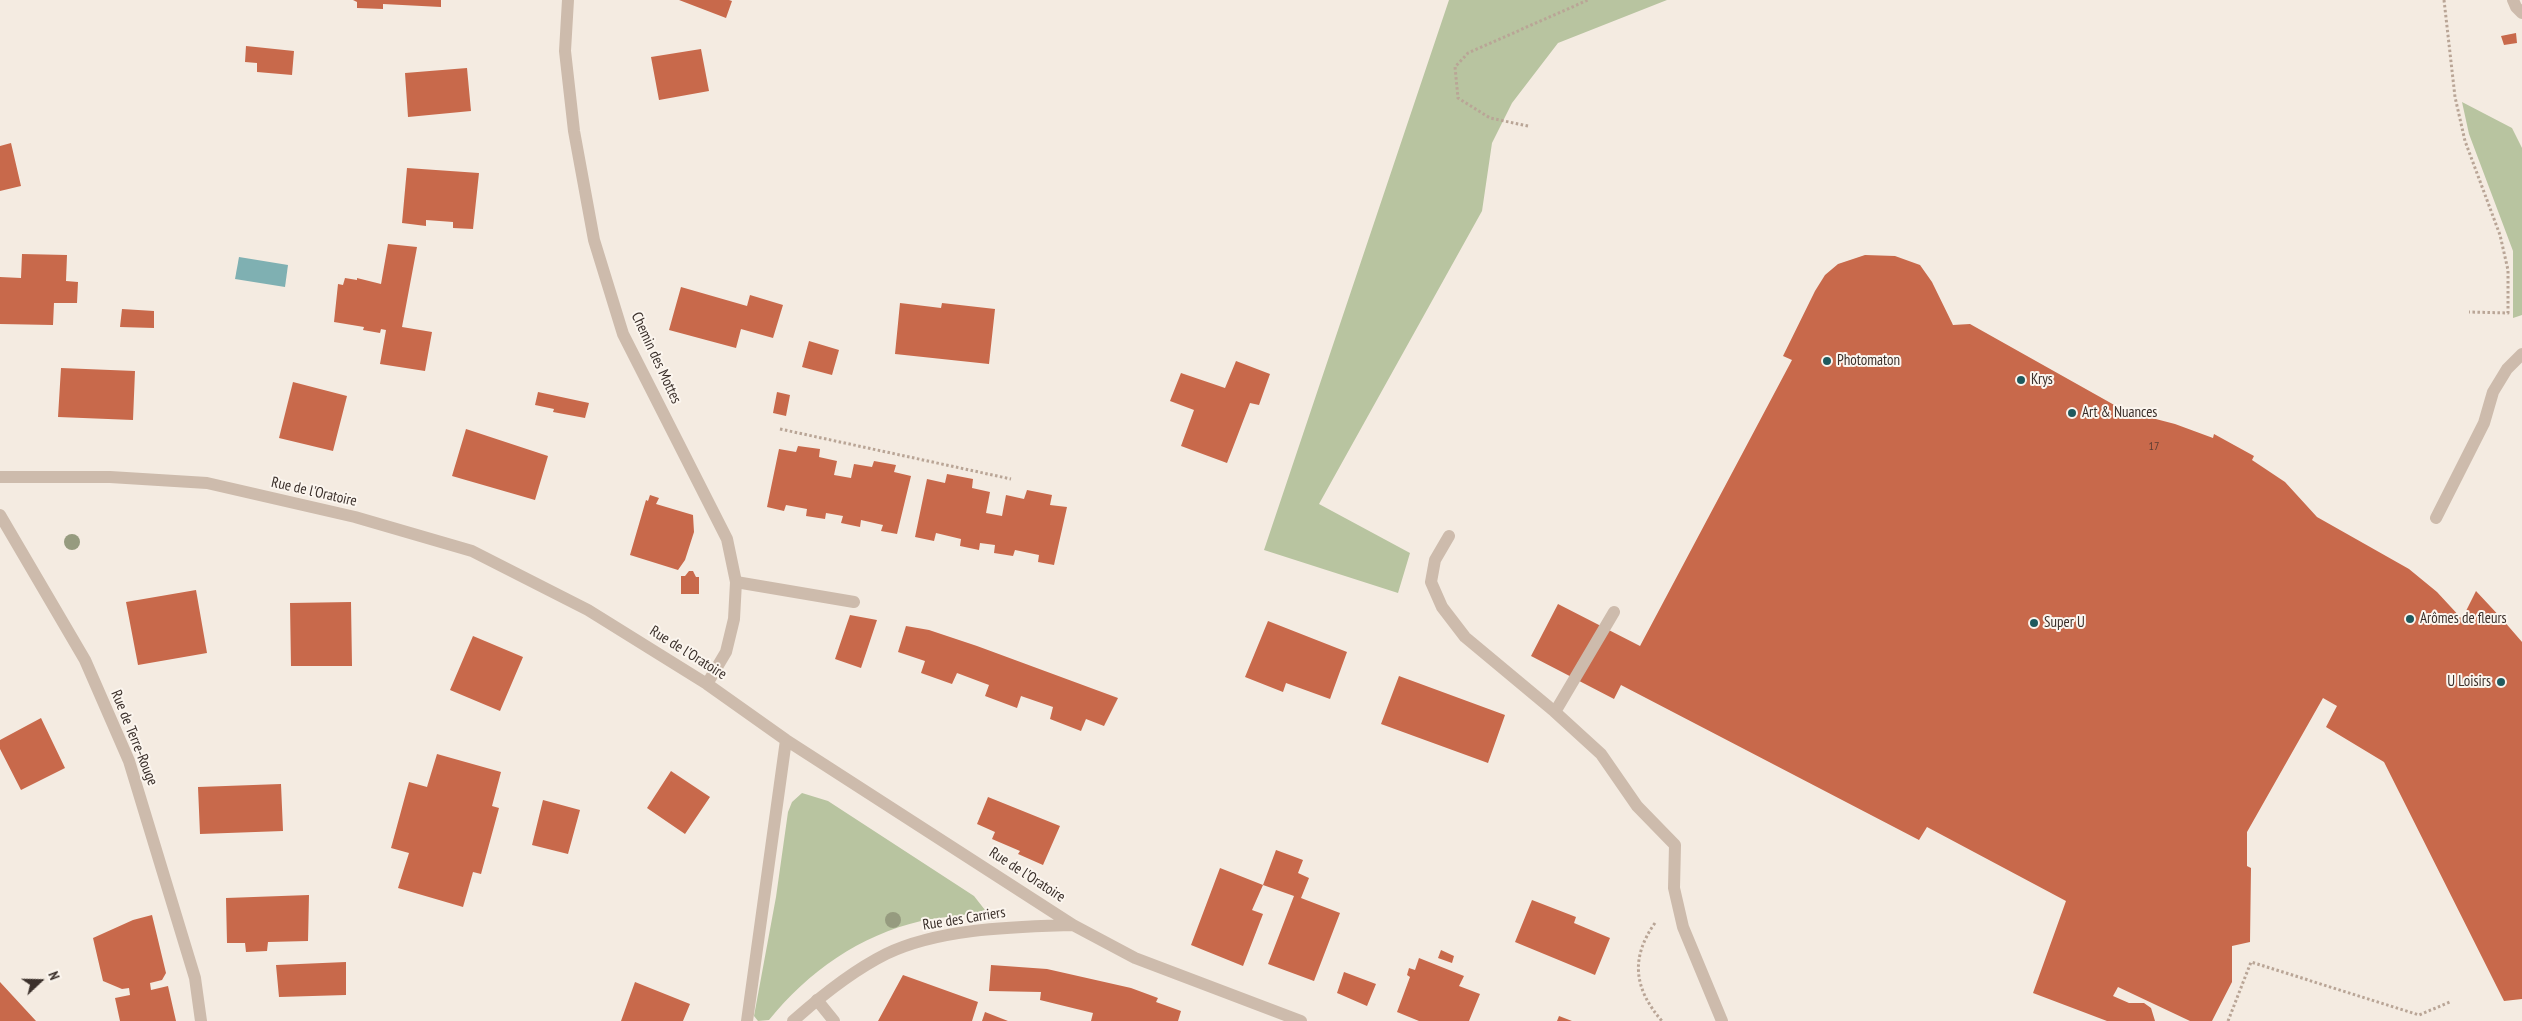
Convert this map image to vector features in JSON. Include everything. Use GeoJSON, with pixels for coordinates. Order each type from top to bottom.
{"type":"FeatureCollection","features":[{"type":"Feature","properties":{"kind":"street","name":"Chemin des Mottes"},"geometry":{"type":"LineString","coordinates":[[568,0],[565,51],[574,131],[594,240],[623,334],[727,539],[736,582],[734,619],[726,652],[707,684]]}},
{"type":"Feature","properties":{"kind":"street"},"geometry":{"type":"LineString","coordinates":[[2513,0],[2516,7],[2522,13]]}},
{"type":"Feature","properties":{"kind":"street"},"geometry":{"type":"LineString","coordinates":[[2436,518],[2484,423],[2493,392],[2507,368],[2522,354]]}},
{"type":"Feature","properties":{"kind":"street","name":"Rue de l'Oratoire"},"geometry":{"type":"LineString","coordinates":[[0,477],[110,477],[207,483],[355,518],[472,551],[588,610],[707,684],[786,740],[1073,925],[1134,958],[1301,1021]]}},
{"type":"Feature","properties":{"kind":"street","name":"Rue de Terre-Rouge"},"geometry":{"type":"LineString","coordinates":[[0,515],[85,660],[129,761],[195,978],[201,1021]]}},
{"type":"Feature","properties":{"kind":"street"},"geometry":{"type":"LineString","coordinates":[[1449,536],[1435,560],[1431,582],[1442,607],[1464,637],[1556,712],[1601,754],[1631,800],[1675,845],[1674,888],[1683,926],[1722,1021]]}},
{"type":"Feature","properties":{"kind":"street"},"geometry":{"type":"LineString","coordinates":[[736,582],[854,602]]}},
{"type":"Feature","properties":{"kind":"street"},"geometry":{"type":"LineString","coordinates":[[1556,712],[1614,612]]}},
{"type":"Feature","properties":{"kind":"street"},"geometry":{"type":"LineString","coordinates":[[747,1021],[786,740]]}},
{"type":"Feature","properties":{"kind":"street","name":"Rue des Carriers"},"geometry":{"type":"LineString","coordinates":[[793,1021],[817,1000],[886,954],[928,940],[990,929],[1073,925]]}},
{"type":"Feature","properties":{"kind":"street"},"geometry":{"type":"LineString","coordinates":[[817,1000],[834,1021]]}},
{"type":"Feature","properties":{"kind":"path"},"geometry":{"type":"LineString","coordinates":[[1528,126],[1490,118],[1458,98],[1454,67],[1468,53],[1588,0]]}},
{"type":"Feature","properties":{"kind":"path"},"geometry":{"type":"LineString","coordinates":[[2444,0],[2455,97],[2465,141],[2500,235],[2508,270],[2508,313],[2469,312]]}},
{"type":"Feature","properties":{"kind":"path"},"geometry":{"type":"LineString","coordinates":[[780,429],[1011,479]]}},
{"type":"Feature","properties":{"kind":"path"},"geometry":{"type":"LineString","coordinates":[[1658,918],[1648,932],[1637,970],[1639,983],[1645,996],[1662,1021]]}},
{"type":"Feature","properties":{"kind":"path"},"geometry":{"type":"LineString","coordinates":[[2228,1021],[2251,962],[2419,1016],[2450,1002]]}},
{"type":"Feature","properties":{"kind":"green space"},"geometry":{"type":"Polygon","coordinates":[[[1449,0],[1667,0],[1558,43],[1512,103],[1492,143],[1482,211],[1319,504],[1410,553],[1398,593],[1264,550],[1449,0]]]}},
{"type":"Feature","properties":{"kind":"green space"},"geometry":{"type":"Polygon","coordinates":[[[2462,102],[2512,128],[2522,148],[2522,315],[2513,318],[2513,251],[2469,134],[2462,102]]]}},
{"type":"Feature","properties":{"kind":"green space"},"geometry":{"type":"Polygon","coordinates":[[[802,793],[828,801],[974,896],[985,910],[921,921],[899,927],[856,946],[818,971],[769,1020],[758,1021],[754,1016],[776,897],[788,812],[792,802],[802,793]]]}},
{"type":"Feature","properties":{"kind":"water"},"geometry":{"type":"Polygon","coordinates":[[[239,257],[288,265],[285,287],[235,279],[239,257]]]}},
{"type":"Feature","properties":{"kind":"building"},"geometry":{"type":"Polygon","coordinates":[[[353,0],[441,0],[441,7],[383,4],[383,9],[357,8],[357,2],[353,0]]]}},
{"type":"Feature","properties":{"kind":"building"},"geometry":{"type":"Polygon","coordinates":[[[679,0],[729,0],[732,1],[726,18],[679,0]]]}},
{"type":"Feature","properties":{"kind":"building"},"geometry":{"type":"Polygon","coordinates":[[[2516,33],[2517,43],[2504,45],[2501,36],[2516,33]]]}},
{"type":"Feature","properties":{"kind":"building"},"geometry":{"type":"Polygon","coordinates":[[[246,46],[294,51],[292,75],[257,72],[257,63],[245,62],[246,46]]]}},
{"type":"Feature","properties":{"kind":"building"},"geometry":{"type":"Polygon","coordinates":[[[701,49],[709,91],[659,100],[651,57],[701,49]]]}},
{"type":"Feature","properties":{"kind":"building"},"geometry":{"type":"Polygon","coordinates":[[[467,68],[471,111],[408,117],[405,73],[467,68]]]}},
{"type":"Feature","properties":{"kind":"building"},"geometry":{"type":"Polygon","coordinates":[[[11,143],[21,186],[0,191],[0,146],[11,143]]]}},
{"type":"Feature","properties":{"kind":"building"},"geometry":{"type":"Polygon","coordinates":[[[407,168],[479,173],[473,229],[453,228],[453,222],[426,220],[426,226],[402,223],[407,168]]]}},
{"type":"Feature","properties":{"kind":"building"},"geometry":{"type":"Polygon","coordinates":[[[388,244],[417,247],[402,327],[432,332],[425,371],[380,364],[386,330],[381,329],[380,333],[363,330],[364,327],[334,322],[338,284],[343,285],[345,278],[357,280],[357,278],[381,284],[388,244]]]}},
{"type":"Feature","properties":{"kind":"building"},"geometry":{"type":"Polygon","coordinates":[[[22,254],[67,255],[66,281],[78,282],[77,303],[54,303],[53,325],[0,324],[0,277],[21,278],[22,254]]]}},
{"type":"Feature","properties":{"kind":"building"},"geometry":{"type":"Polygon","coordinates":[[[1865,255],[1895,256],[1920,265],[1932,282],[1953,325],[1970,324],[2125,411],[2175,424],[2213,438],[2214,434],[2254,456],[2252,460],[2285,482],[2317,517],[2409,569],[2437,592],[2462,619],[2476,591],[2503,620],[2522,642],[2522,999],[2504,1001],[2384,762],[2326,727],[2337,706],[2323,698],[2247,832],[2247,866],[2251,868],[2250,942],[2232,946],[2232,982],[2212,1021],[2190,1021],[2118,987],[2113,996],[2129,1003],[2144,1003],[2151,1008],[2155,1021],[2107,1021],[2033,993],[2066,901],[1927,827],[1919,840],[1621,685],[1614,699],[1531,656],[1558,604],[1640,646],[1792,360],[1783,356],[1815,291],[1825,275],[1838,264],[1865,255]]]}},
{"type":"Feature","properties":{"kind":"building"},"geometry":{"type":"Polygon","coordinates":[[[681,287],[747,306],[750,295],[783,305],[773,338],[741,329],[736,348],[669,330],[681,287]]]}},
{"type":"Feature","properties":{"kind":"building"},"geometry":{"type":"Polygon","coordinates":[[[900,303],[941,308],[942,303],[995,309],[989,364],[895,354],[900,303]]]}},
{"type":"Feature","properties":{"kind":"building"},"geometry":{"type":"Polygon","coordinates":[[[122,309],[154,311],[154,328],[120,327],[122,309]]]}},
{"type":"Feature","properties":{"kind":"building"},"geometry":{"type":"Polygon","coordinates":[[[809,341],[839,350],[832,375],[802,367],[809,341]]]}},
{"type":"Feature","properties":{"kind":"building"},"geometry":{"type":"Polygon","coordinates":[[[1236,361],[1270,374],[1259,405],[1250,403],[1227,463],[1181,446],[1194,410],[1170,401],[1181,373],[1225,388],[1236,361]]]}},
{"type":"Feature","properties":{"kind":"building"},"geometry":{"type":"Polygon","coordinates":[[[61,368],[135,371],[133,420],[58,417],[61,368]]]}},
{"type":"Feature","properties":{"kind":"building"},"geometry":{"type":"Polygon","coordinates":[[[293,382],[347,396],[333,451],[279,438],[293,382]]]}},
{"type":"Feature","properties":{"kind":"building"},"geometry":{"type":"Polygon","coordinates":[[[538,392],[589,403],[585,418],[553,412],[554,409],[535,405],[538,392]]]}},
{"type":"Feature","properties":{"kind":"building"},"geometry":{"type":"Polygon","coordinates":[[[777,392],[790,395],[786,416],[773,413],[777,392]]]}},
{"type":"Feature","properties":{"kind":"building"},"geometry":{"type":"Polygon","coordinates":[[[466,429],[548,456],[535,500],[452,476],[466,429]]]}},
{"type":"Feature","properties":{"kind":"building"},"geometry":{"type":"Polygon","coordinates":[[[798,446],[820,449],[819,457],[837,461],[834,475],[851,478],[854,464],[872,467],[874,461],[896,465],[894,472],[911,476],[897,534],[881,531],[883,525],[861,520],[860,527],[841,523],[843,516],[826,513],[825,519],[806,516],[807,509],[786,505],[784,511],[767,507],[779,449],[796,452],[798,446]]]}},
{"type":"Feature","properties":{"kind":"building"},"geometry":{"type":"Polygon","coordinates":[[[947,474],[973,479],[972,488],[990,492],[986,513],[1002,516],[1006,495],[1024,499],[1027,490],[1052,495],[1050,505],[1067,507],[1054,565],[1038,562],[1039,555],[1015,550],[1013,556],[994,553],[995,545],[980,543],[979,550],[960,546],[961,539],[936,533],[934,541],[915,537],[927,479],[945,483],[947,474]]]}},
{"type":"Feature","properties":{"kind":"building"},"geometry":{"type":"Polygon","coordinates":[[[650,495],[659,498],[656,504],[693,515],[694,532],[685,560],[678,570],[630,555],[646,500],[648,501],[650,495]]]}},
{"type":"Feature","properties":{"kind":"building"},"geometry":{"type":"Polygon","coordinates":[[[689,571],[693,571],[696,577],[699,577],[699,594],[681,594],[681,576],[685,576],[689,571]]]}},
{"type":"Feature","properties":{"kind":"building"},"geometry":{"type":"Polygon","coordinates":[[[196,590],[207,653],[138,665],[126,602],[196,590]]]}},
{"type":"Feature","properties":{"kind":"building"},"geometry":{"type":"Polygon","coordinates":[[[351,602],[352,666],[291,666],[290,603],[351,602]]]}},
{"type":"Feature","properties":{"kind":"building"},"geometry":{"type":"Polygon","coordinates":[[[850,615],[877,620],[861,668],[835,659],[850,615]]]}},
{"type":"Feature","properties":{"kind":"building"},"geometry":{"type":"Polygon","coordinates":[[[1268,621],[1347,652],[1330,699],[1286,683],[1283,692],[1245,677],[1268,621]]]}},
{"type":"Feature","properties":{"kind":"building"},"geometry":{"type":"Polygon","coordinates":[[[906,626],[929,630],[977,646],[1118,698],[1104,726],[1086,719],[1081,731],[1050,719],[1053,707],[1021,696],[1017,708],[985,696],[989,685],[957,673],[952,684],[921,673],[925,661],[898,652],[906,626]]]}},
{"type":"Feature","properties":{"kind":"building"},"geometry":{"type":"Polygon","coordinates":[[[473,636],[523,657],[500,711],[450,690],[473,636]]]}},
{"type":"Feature","properties":{"kind":"building"},"geometry":{"type":"Polygon","coordinates":[[[1399,676],[1505,715],[1488,763],[1381,724],[1399,676]]]}},
{"type":"Feature","properties":{"kind":"building"},"geometry":{"type":"Polygon","coordinates":[[[41,718],[65,768],[21,790],[0,749],[0,740],[41,718]]]}},
{"type":"Feature","properties":{"kind":"building"},"geometry":{"type":"Polygon","coordinates":[[[437,754],[501,772],[492,806],[499,808],[481,874],[473,872],[463,907],[398,888],[409,853],[391,848],[409,782],[427,787],[437,754]]]}},
{"type":"Feature","properties":{"kind":"building"},"geometry":{"type":"Polygon","coordinates":[[[671,771],[710,797],[685,834],[647,808],[671,771]]]}},
{"type":"Feature","properties":{"kind":"building"},"geometry":{"type":"Polygon","coordinates":[[[281,784],[283,831],[200,834],[198,787],[281,784]]]}},
{"type":"Feature","properties":{"kind":"building"},"geometry":{"type":"Polygon","coordinates":[[[988,797],[1060,826],[1043,865],[1018,854],[1020,851],[992,839],[995,832],[977,824],[988,797]]]}},
{"type":"Feature","properties":{"kind":"building"},"geometry":{"type":"Polygon","coordinates":[[[543,800],[580,810],[568,854],[532,845],[543,800]]]}},
{"type":"Feature","properties":{"kind":"building"},"geometry":{"type":"Polygon","coordinates":[[[1276,850],[1303,860],[1298,873],[1309,878],[1301,898],[1340,913],[1314,981],[1268,964],[1294,896],[1263,885],[1276,850]]]}},
{"type":"Feature","properties":{"kind":"building"},"geometry":{"type":"Polygon","coordinates":[[[1220,868],[1263,885],[1252,910],[1263,914],[1243,966],[1191,945],[1220,868]]]}},
{"type":"Feature","properties":{"kind":"building"},"geometry":{"type":"Polygon","coordinates":[[[309,895],[308,941],[268,942],[267,951],[246,952],[245,943],[227,943],[226,898],[309,895]]]}},
{"type":"Feature","properties":{"kind":"building"},"geometry":{"type":"Polygon","coordinates":[[[1532,900],[1576,917],[1574,923],[1610,938],[1595,975],[1515,942],[1532,900]]]}},
{"type":"Feature","properties":{"kind":"building"},"geometry":{"type":"Polygon","coordinates":[[[152,915],[166,973],[162,980],[150,983],[151,990],[168,986],[176,1021],[120,1021],[115,998],[130,995],[129,988],[122,989],[103,981],[93,938],[133,920],[152,915]]]}},
{"type":"Feature","properties":{"kind":"building"},"geometry":{"type":"Polygon","coordinates":[[[1441,950],[1454,956],[1452,963],[1438,958],[1441,950]]]}},
{"type":"Feature","properties":{"kind":"building"},"geometry":{"type":"Polygon","coordinates":[[[1419,958],[1464,976],[1459,986],[1480,994],[1469,1021],[1419,1021],[1397,1012],[1410,977],[1407,975],[1409,968],[1415,970],[1419,958]]]}},
{"type":"Feature","properties":{"kind":"building"},"geometry":{"type":"Polygon","coordinates":[[[346,962],[346,995],[279,997],[276,965],[346,962]]]}},
{"type":"Feature","properties":{"kind":"building"},"geometry":{"type":"Polygon","coordinates":[[[991,965],[1047,969],[1131,988],[1158,998],[1156,1002],[1181,1011],[1178,1021],[1091,1021],[1093,1013],[1040,1000],[1041,992],[989,991],[991,965]]]}},
{"type":"Feature","properties":{"kind":"building"},"geometry":{"type":"Polygon","coordinates":[[[1344,972],[1376,984],[1367,1006],[1337,993],[1344,972]]]}},
{"type":"Feature","properties":{"kind":"building"},"geometry":{"type":"Polygon","coordinates":[[[903,975],[978,1002],[972,1021],[878,1021],[903,975]]]}},
{"type":"Feature","properties":{"kind":"building"},"geometry":{"type":"Polygon","coordinates":[[[0,982],[36,1021],[0,1021],[0,982]]]}},
{"type":"Feature","properties":{"kind":"building"},"geometry":{"type":"Polygon","coordinates":[[[635,982],[690,1004],[683,1021],[621,1021],[635,982]]]}},
{"type":"Feature","properties":{"kind":"building"},"geometry":{"type":"Polygon","coordinates":[[[985,1012],[1008,1021],[982,1021],[985,1012]]]}},
{"type":"Feature","properties":{"kind":"building"},"geometry":{"type":"Polygon","coordinates":[[[1559,1016],[1572,1021],[1557,1021],[1559,1016]]]}},
{"type":"Feature","properties":{"kind":"place","name":"Photomaton"},"geometry":{"type":"Point","coordinates":[1827,361]}},
{"type":"Feature","properties":{"kind":"place","name":"Krys"},"geometry":{"type":"Point","coordinates":[2021,380]}},
{"type":"Feature","properties":{"kind":"place","name":"Art & Nuances"},"geometry":{"type":"Point","coordinates":[2072,413]}},
{"type":"Feature","properties":{"kind":"place","name":"Arômes de fleurs"},"geometry":{"type":"Point","coordinates":[2410,619]}},
{"type":"Feature","properties":{"kind":"place","name":"Super U"},"geometry":{"type":"Point","coordinates":[2034,623]}},
{"type":"Feature","properties":{"kind":"place","name":"U Loisirs"},"geometry":{"type":"Point","coordinates":[2501,682]}}]}
